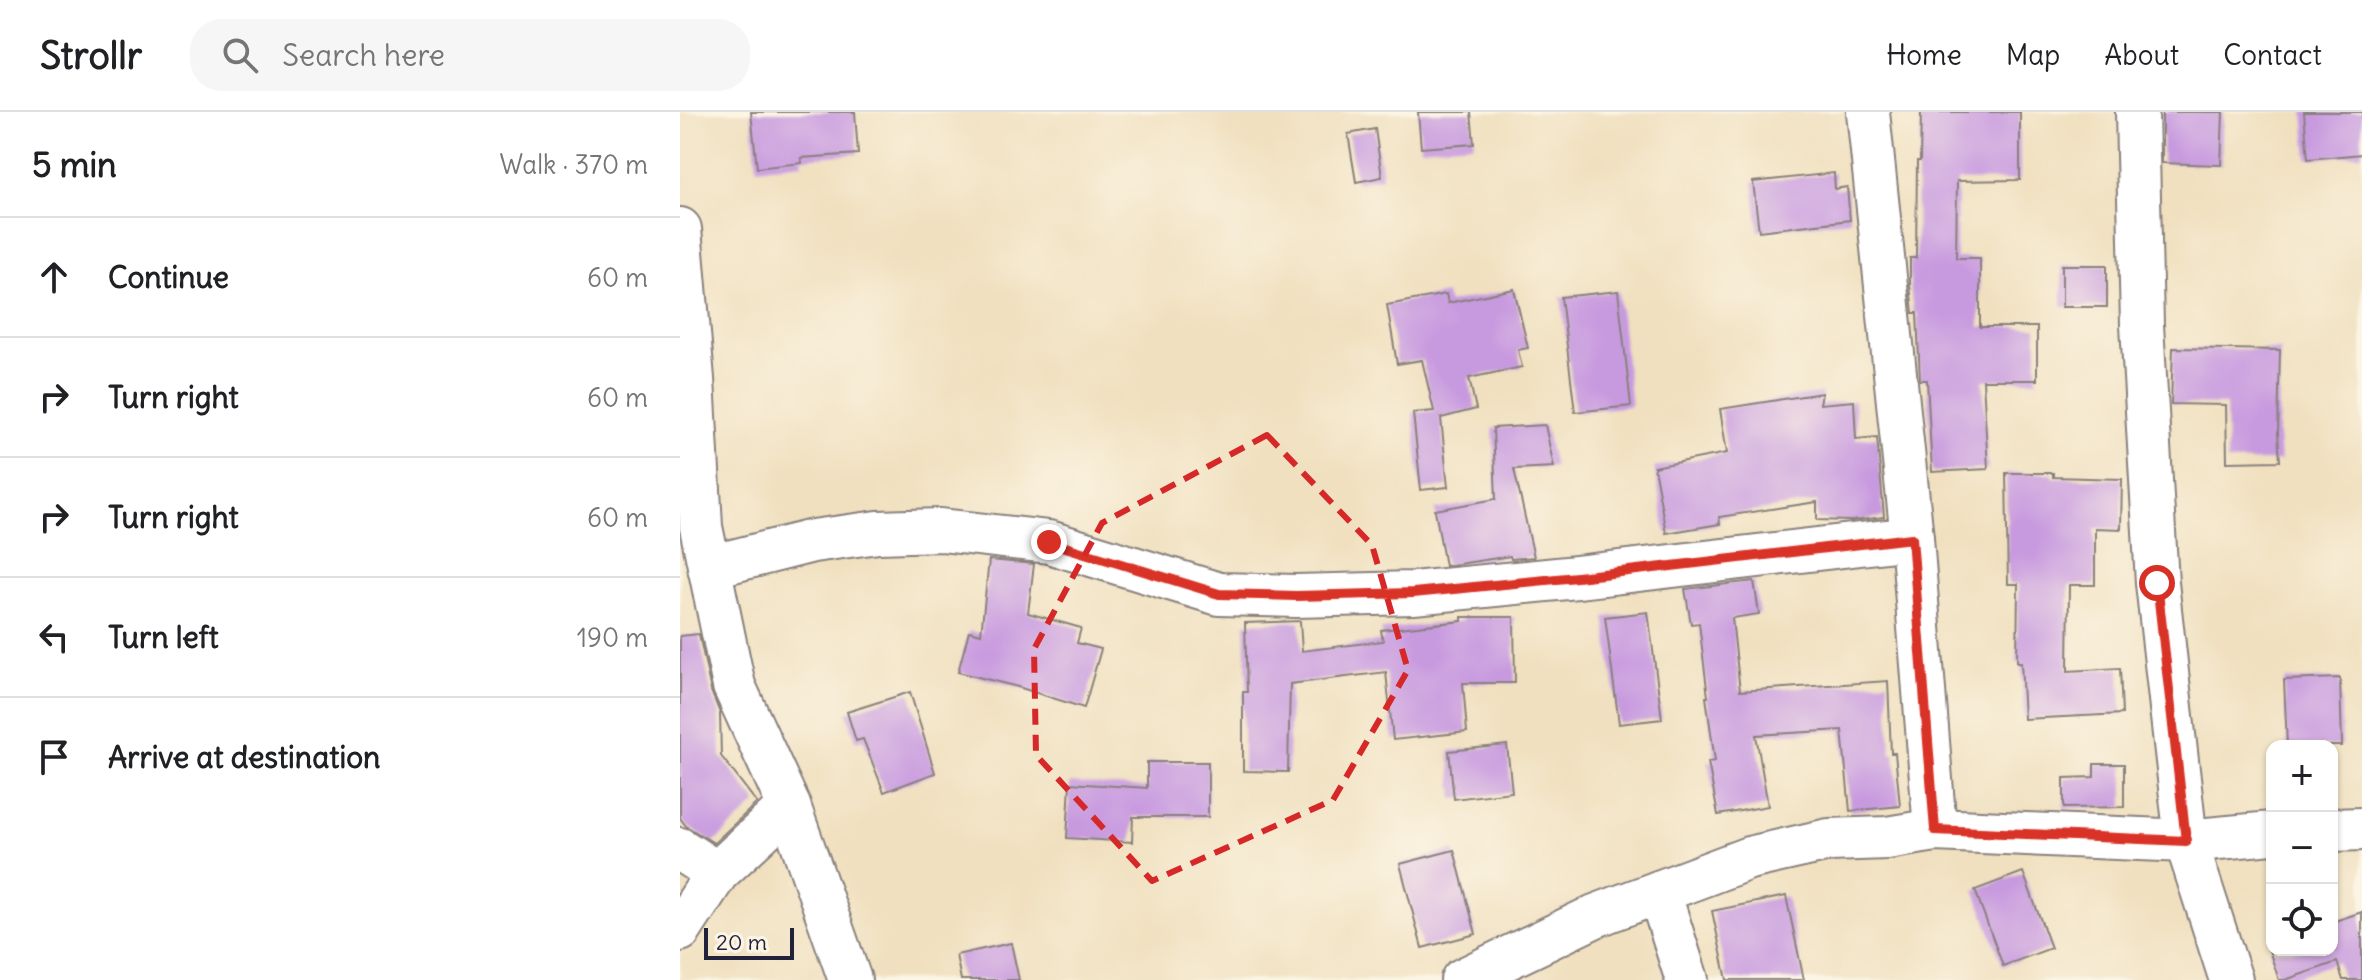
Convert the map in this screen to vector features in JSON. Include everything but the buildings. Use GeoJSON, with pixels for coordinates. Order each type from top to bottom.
{"type":"FeatureCollection","features":[{"type":"Feature","properties":{"kind":"street"},"geometry":{"type":"LineString","coordinates":[[1868,112],[1912,538],[1935,830]]}},
{"type":"Feature","properties":{"kind":"street"},"geometry":{"type":"LineString","coordinates":[[2137,112],[2142,325],[2157,583],[2186,841],[2231,980]]}},
{"type":"Feature","properties":{"kind":"street"},"geometry":{"type":"LineString","coordinates":[[680,229],[693,379],[701,527],[734,686],[789,806],[850,980]]}},
{"type":"Feature","properties":{"kind":"street"},"geometry":{"type":"LineString","coordinates":[[709,567],[813,541],[878,532],[941,530],[1049,542],[1219,594],[1296,596],[1413,593],[1912,538]]}},
{"type":"Feature","properties":{"kind":"street"},"geometry":{"type":"LineString","coordinates":[[680,930],[717,873],[789,806]]}},
{"type":"Feature","properties":{"kind":"street"},"geometry":{"type":"LineString","coordinates":[[2338,830],[2362,829]]}},
{"type":"Feature","properties":{"kind":"street"},"geometry":{"type":"LineString","coordinates":[[1462,980],[1595,916],[1749,858],[1829,840],[1887,838],[1935,830],[2186,841],[2266,834]]}},
{"type":"Feature","properties":{"kind":"street"},"geometry":{"type":"LineString","coordinates":[[680,849],[717,873]]}},
{"type":"Feature","properties":{"kind":"street"},"geometry":{"type":"LineString","coordinates":[[1659,892],[1687,980]]}},
{"type":"Feature","properties":{"kind":"highlighted area"},"geometry":{"type":"Polygon","coordinates":[[[1267,435],[1372,545],[1408,670],[1333,800],[1152,881],[1036,755],[1034,649],[1102,523],[1267,435]]]}},
{"type":"Feature","properties":{"kind":"route"},"geometry":{"type":"LineString","coordinates":[[1049,542],[1219,594],[1296,596],[1413,593],[1912,538],[1935,830],[2186,841],[2157,583]]}}]}
